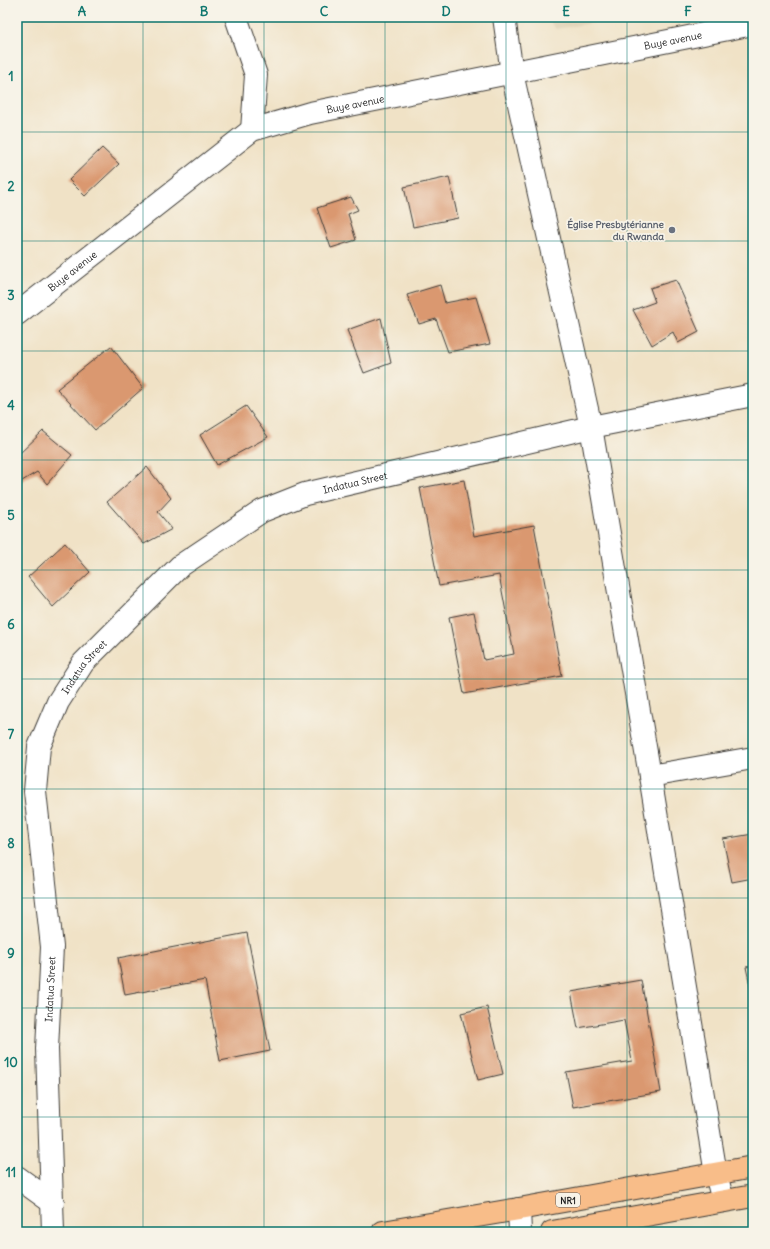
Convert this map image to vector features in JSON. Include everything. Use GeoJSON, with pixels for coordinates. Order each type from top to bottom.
{"type":"FeatureCollection","features":[{"type":"Feature","properties":{"kind":"highway","name":"NR1"},"geometry":{"type":"LineString","coordinates":[[383,1232],[753,1167]]}},
{"type":"Feature","properties":{"kind":"highway"},"geometry":{"type":"LineString","coordinates":[[552,1232],[723,1200],[753,1196]]}},
{"type":"Feature","properties":{"kind":"street"},"geometry":{"type":"LineString","coordinates":[[236,17],[256,75],[252,130]]}},
{"type":"Feature","properties":{"kind":"street"},"geometry":{"type":"LineString","coordinates":[[504,17],[512,73],[591,427],[716,1174],[723,1200]]}},
{"type":"Feature","properties":{"kind":"street","name":"Buye avenue"},"geometry":{"type":"LineString","coordinates":[[17,314],[252,130],[310,113],[753,24]]}},
{"type":"Feature","properties":{"kind":"street","name":"Indatua Street"},"geometry":{"type":"LineString","coordinates":[[53,1232],[47,1049],[52,947],[35,791],[39,747],[58,702],[83,662],[180,566],[262,511],[305,494],[591,427],[753,395]]}},
{"type":"Feature","properties":{"kind":"street"},"geometry":{"type":"LineString","coordinates":[[650,776],[753,758]]}},
{"type":"Feature","properties":{"kind":"street"},"geometry":{"type":"LineString","coordinates":[[17,1176],[53,1203]]}},
{"type":"Feature","properties":{"kind":"street"},"geometry":{"type":"LineString","coordinates":[[519,1209],[520,1232]]}},
{"type":"Feature","properties":{"kind":"shaded area"},"geometry":{"type":"Polygon","coordinates":[[[546,17],[627,17],[556,29],[546,17]]]}},
{"type":"Feature","properties":{"kind":"building"},"geometry":{"type":"Polygon","coordinates":[[[102,148],[119,164],[85,196],[69,180],[102,148]]]}},
{"type":"Feature","properties":{"kind":"building"},"geometry":{"type":"Polygon","coordinates":[[[449,177],[458,218],[413,227],[404,187],[449,177]]]}},
{"type":"Feature","properties":{"kind":"building"},"geometry":{"type":"Polygon","coordinates":[[[351,197],[358,210],[348,214],[356,240],[331,248],[317,208],[351,197]]]}},
{"type":"Feature","properties":{"kind":"building"},"geometry":{"type":"Polygon","coordinates":[[[676,280],[699,332],[678,343],[673,332],[652,345],[633,310],[655,302],[650,288],[676,280]]]}},
{"type":"Feature","properties":{"kind":"building"},"geometry":{"type":"Polygon","coordinates":[[[440,285],[445,303],[476,297],[490,344],[448,352],[436,319],[419,324],[407,295],[440,285]]]}},
{"type":"Feature","properties":{"kind":"building"},"geometry":{"type":"Polygon","coordinates":[[[381,318],[391,363],[364,373],[347,330],[381,318]]]}},
{"type":"Feature","properties":{"kind":"building"},"geometry":{"type":"Polygon","coordinates":[[[111,346],[143,388],[95,430],[57,389],[111,346]]]}},
{"type":"Feature","properties":{"kind":"building"},"geometry":{"type":"Polygon","coordinates":[[[246,406],[268,437],[217,465],[200,435],[246,406]]]}},
{"type":"Feature","properties":{"kind":"building"},"geometry":{"type":"Polygon","coordinates":[[[43,431],[72,455],[47,484],[37,472],[17,484],[17,456],[43,431]]]}},
{"type":"Feature","properties":{"kind":"building"},"geometry":{"type":"Polygon","coordinates":[[[147,467],[171,498],[158,512],[172,529],[144,544],[107,502],[147,467]]]}},
{"type":"Feature","properties":{"kind":"building"},"geometry":{"type":"Polygon","coordinates":[[[464,480],[474,536],[534,525],[562,676],[464,694],[449,617],[474,612],[484,660],[514,654],[499,575],[439,586],[420,488],[464,480]]]}},
{"type":"Feature","properties":{"kind":"building"},"geometry":{"type":"Polygon","coordinates":[[[65,543],[90,572],[53,607],[28,577],[65,543]]]}},
{"type":"Feature","properties":{"kind":"building"},"geometry":{"type":"Polygon","coordinates":[[[753,834],[753,878],[732,882],[723,839],[753,834]]]}},
{"type":"Feature","properties":{"kind":"building"},"geometry":{"type":"Polygon","coordinates":[[[247,933],[270,1051],[220,1061],[205,980],[125,995],[118,958],[247,933]]]}},
{"type":"Feature","properties":{"kind":"building"},"geometry":{"type":"Polygon","coordinates":[[[753,966],[753,995],[752,995],[746,967],[753,966]]]}},
{"type":"Feature","properties":{"kind":"building"},"geometry":{"type":"Polygon","coordinates":[[[641,980],[661,1092],[573,1107],[566,1072],[632,1061],[624,1020],[578,1028],[571,992],[641,980]]]}},
{"type":"Feature","properties":{"kind":"building"},"geometry":{"type":"Polygon","coordinates":[[[487,1007],[503,1074],[478,1080],[461,1013],[487,1007]]]}},
{"type":"Feature","properties":{"kind":"place","name":"Église Presbytérianne du Rwanda"},"geometry":{"type":"Point","coordinates":[672,230]}}]}
